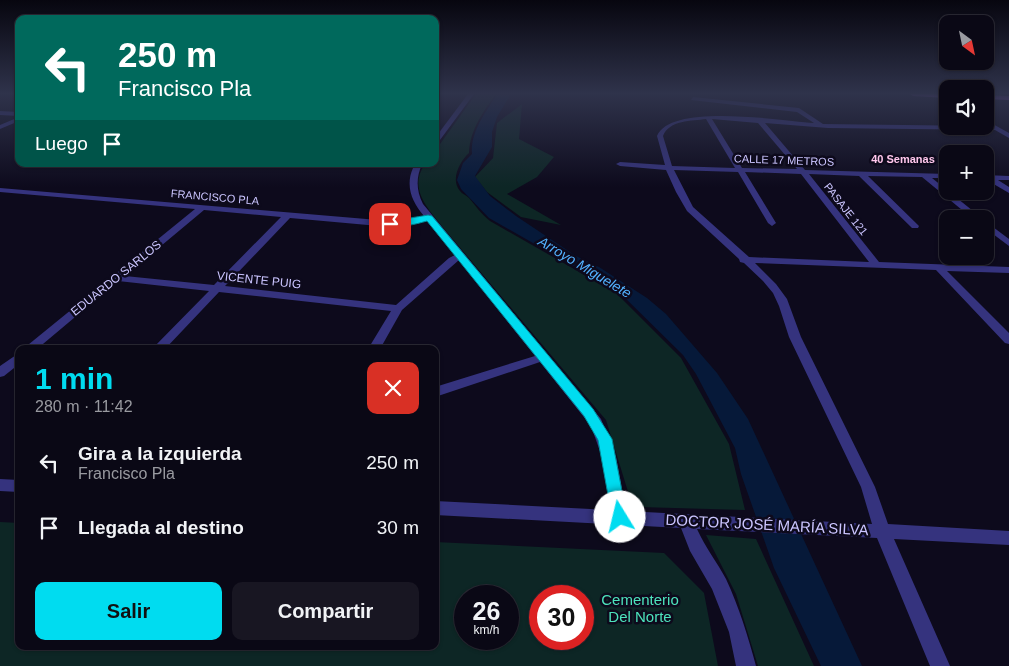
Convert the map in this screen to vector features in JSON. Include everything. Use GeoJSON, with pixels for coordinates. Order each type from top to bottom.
{"type":"FeatureCollection","features":[{"type":"Feature","properties":{"kind":"street"},"geometry":{"type":"LineString","coordinates":[[439,138],[448,125]]}},
{"type":"Feature","properties":{"kind":"street"},"geometry":{"type":"LineString","coordinates":[[671,125],[662,131],[660,136],[681,196],[690,209],[776,290],[789,312],[795,337],[868,486],[882,531],[940,666]]}},
{"type":"Feature","properties":{"kind":"street"},"geometry":{"type":"LineString","coordinates":[[713,125],[772,223]]}},
{"type":"Feature","properties":{"kind":"street","name":"PASAJE 121"},"geometry":{"type":"LineString","coordinates":[[764,125],[876,265]]}},
{"type":"Feature","properties":{"kind":"street"},"geometry":{"type":"LineString","coordinates":[[824,125],[942,129],[996,128],[1009,136]]}},
{"type":"Feature","properties":{"kind":"street","name":"CALLE 17 METROS"},"geometry":{"type":"LineString","coordinates":[[620,164],[671,168],[939,176]]}},
{"type":"Feature","properties":{"kind":"street"},"geometry":{"type":"LineString","coordinates":[[417,167],[414,175],[413,190],[419,205],[428,218],[596,423],[605,439],[620,517]]}},
{"type":"Feature","properties":{"kind":"street"},"geometry":{"type":"LineString","coordinates":[[862,174],[915,226]]}},
{"type":"Feature","properties":{"kind":"street"},"geometry":{"type":"LineString","coordinates":[[926,176],[968,210]]}},
{"type":"Feature","properties":{"kind":"street"},"geometry":{"type":"LineString","coordinates":[[994,178],[1009,178]]}},
{"type":"Feature","properties":{"kind":"street"},"geometry":{"type":"LineString","coordinates":[[994,182],[1009,191]]}},
{"type":"Feature","properties":{"kind":"street","name":"FRANCISCO PLA"},"geometry":{"type":"LineString","coordinates":[[0,190],[390,224],[428,218]]}},
{"type":"Feature","properties":{"kind":"street","name":"EDUARDO SARLOS"},"geometry":{"type":"LineString","coordinates":[[35,345],[203,207]]}},
{"type":"Feature","properties":{"kind":"street"},"geometry":{"type":"LineString","coordinates":[[162,345],[288,215]]}},
{"type":"Feature","properties":{"kind":"street"},"geometry":{"type":"LineString","coordinates":[[994,231],[1009,243]]}},
{"type":"Feature","properties":{"kind":"street"},"geometry":{"type":"LineString","coordinates":[[376,345],[398,308],[452,260],[459,257]]}},
{"type":"Feature","properties":{"kind":"street"},"geometry":{"type":"LineString","coordinates":[[743,260],[1009,270]]}},
{"type":"Feature","properties":{"kind":"street"},"geometry":{"type":"LineString","coordinates":[[938,267],[1009,340]]}},
{"type":"Feature","properties":{"kind":"street","name":"VICENTE PUIG"},"geometry":{"type":"LineString","coordinates":[[117,278],[398,308]]}},
{"type":"Feature","properties":{"kind":"street"},"geometry":{"type":"LineString","coordinates":[[439,391],[543,357]]}},
{"type":"Feature","properties":{"kind":"street"},"geometry":{"type":"LineString","coordinates":[[0,373],[15,360]]}},
{"type":"Feature","properties":{"kind":"street"},"geometry":{"type":"LineString","coordinates":[[0,485],[15,486]]}},
{"type":"Feature","properties":{"kind":"street","name":"DOCTOR JOSÉ MARÍA SILVA"},"geometry":{"type":"LineString","coordinates":[[439,508],[1009,538]]}},
{"type":"Feature","properties":{"kind":"street"},"geometry":{"type":"LineString","coordinates":[[686,521],[696,546],[719,584],[738,632],[746,666]]}},
{"type":"Feature","properties":{"kind":"green space"},"geometry":{"type":"Polygon","coordinates":[[[454,125],[477,125],[469,153],[457,171],[456,182],[460,191],[490,221],[616,293],[681,358],[729,444],[745,510],[639,507],[629,495],[606,420],[427,207],[419,191],[418,182],[423,167],[439,167],[439,145],[454,125]]]}},
{"type":"Feature","properties":{"kind":"green space"},"geometry":{"type":"Polygon","coordinates":[[[497,125],[520,125],[519,139],[554,157],[537,177],[507,194],[561,225],[521,217],[487,192],[475,177],[493,158],[497,125]]]}},
{"type":"Feature","properties":{"kind":"green space","name":"Cementerio Del Norte"},"geometry":{"type":"Polygon","coordinates":[[[0,522],[15,523],[15,650],[439,650],[439,542],[664,553],[704,593],[718,666],[0,666],[0,522]]]}},
{"type":"Feature","properties":{"kind":"green space"},"geometry":{"type":"Polygon","coordinates":[[[706,535],[756,539],[814,666],[758,666],[736,594],[706,535]]]}},
{"type":"Feature","properties":{"kind":"water","name":"Arroyo Miguelete"},"geometry":{"type":"Polygon","coordinates":[[[479,125],[494,125],[492,132],[492,147],[475,176],[490,196],[516,216],[576,256],[599,267],[647,298],[666,314],[717,373],[748,419],[862,666],[821,666],[774,568],[741,474],[735,448],[696,374],[683,355],[619,292],[489,218],[461,189],[457,180],[463,163],[472,154],[479,125]]]}},
{"type":"Feature","properties":{"kind":"district","name":"40 Semanas"},"geometry":{"type":"Point","coordinates":[903,159]}},
{"type":"Feature","properties":{"kind":"route"},"geometry":{"type":"LineString","coordinates":[[390,224],[400,224],[428,218],[596,423],[605,439],[610,456],[620,517]]}}]}
